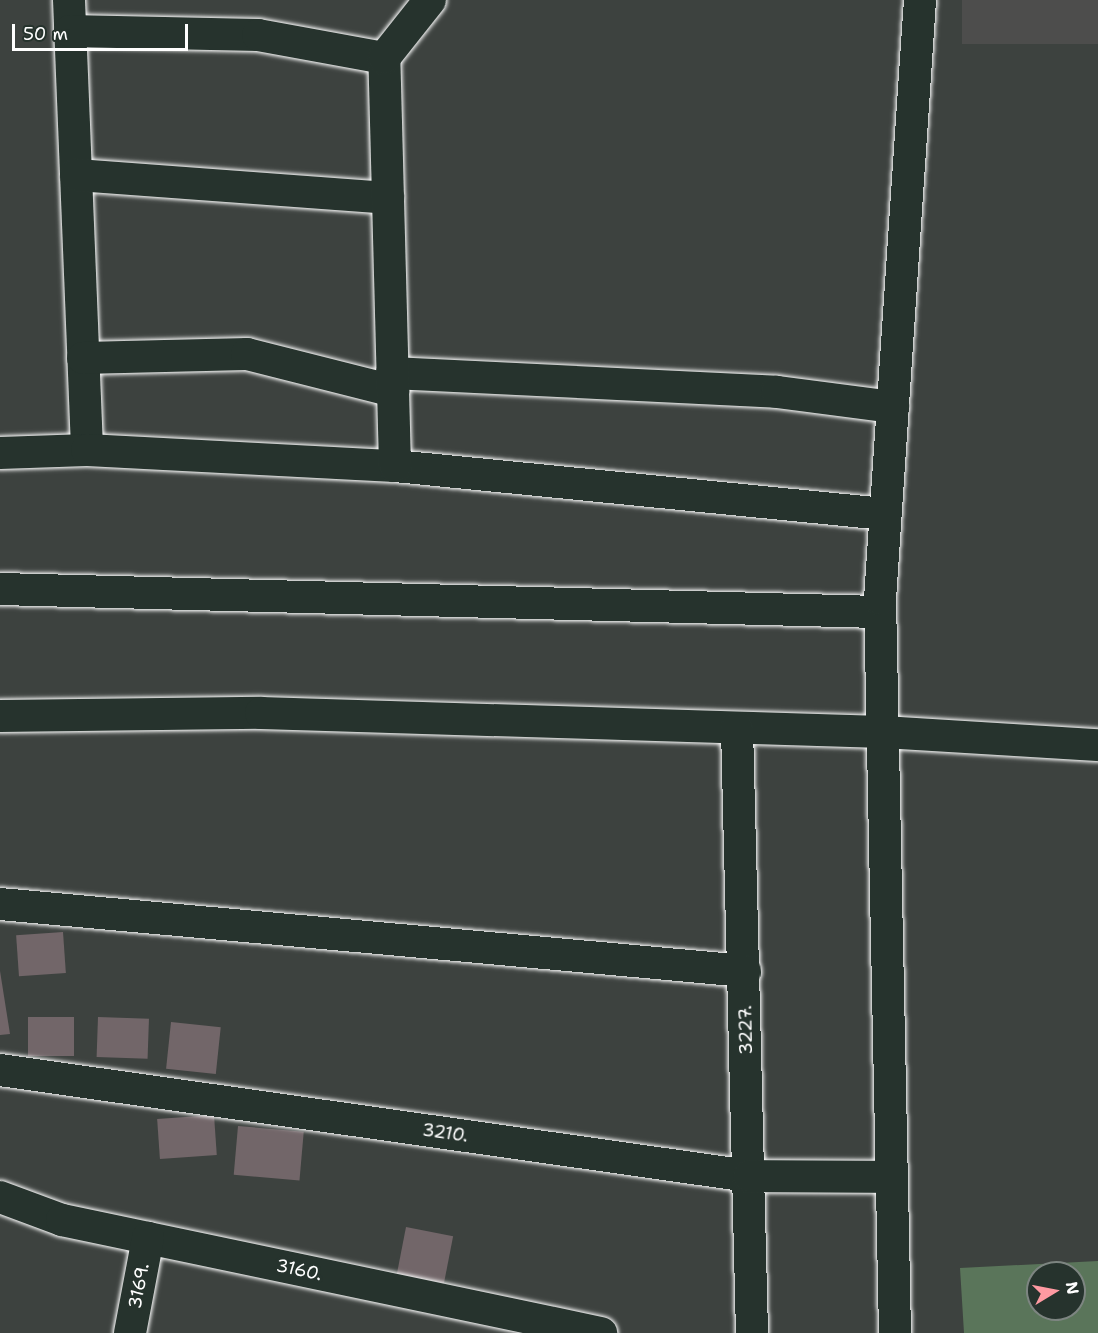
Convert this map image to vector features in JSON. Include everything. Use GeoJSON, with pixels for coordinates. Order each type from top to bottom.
{"type":"FeatureCollection","features":[{"type":"Feature","properties":{"kind":"street"},"geometry":{"type":"LineString","coordinates":[[69,0],[87,450]]}},
{"type":"Feature","properties":{"kind":"street"},"geometry":{"type":"LineString","coordinates":[[395,466],[384,58],[430,0]]}},
{"type":"Feature","properties":{"kind":"street"},"geometry":{"type":"LineString","coordinates":[[895,1333],[880,612],[920,0]]}},
{"type":"Feature","properties":{"kind":"street"},"geometry":{"type":"LineString","coordinates":[[70,31],[258,35],[384,58]]}},
{"type":"Feature","properties":{"kind":"street"},"geometry":{"type":"LineString","coordinates":[[76,175],[388,198]]}},
{"type":"Feature","properties":{"kind":"street"},"geometry":{"type":"LineString","coordinates":[[83,358],[247,354],[393,382],[777,392],[893,407]]}},
{"type":"Feature","properties":{"kind":"street"},"geometry":{"type":"LineString","coordinates":[[0,453],[87,450],[395,466],[885,514]]}},
{"type":"Feature","properties":{"kind":"street"},"geometry":{"type":"LineString","coordinates":[[0,589],[880,612]]}},
{"type":"Feature","properties":{"kind":"street"},"geometry":{"type":"LineString","coordinates":[[0,716],[261,713],[882,732],[1098,745]]}},
{"type":"Feature","properties":{"kind":"street","name":"3227."},"geometry":{"type":"LineString","coordinates":[[737,728],[752,1333]]}},
{"type":"Feature","properties":{"kind":"street"},"geometry":{"type":"LineString","coordinates":[[0,904],[744,971]]}},
{"type":"Feature","properties":{"kind":"street","name":"3210."},"geometry":{"type":"LineString","coordinates":[[0,1070],[749,1176],[892,1177]]}},
{"type":"Feature","properties":{"kind":"street","name":"3160."},"geometry":{"type":"LineString","coordinates":[[0,1197],[62,1220],[601,1333]]}},
{"type":"Feature","properties":{"kind":"street","name":"3169."},"geometry":{"type":"LineString","coordinates":[[130,1333],[148,1238]]}},
{"type":"Feature","properties":{"kind":"shaded area"},"geometry":{"type":"Polygon","coordinates":[[[962,0],[1098,0],[1098,44],[962,44],[962,0]]]}},
{"type":"Feature","properties":{"kind":"green space"},"geometry":{"type":"Polygon","coordinates":[[[1098,1261],[1098,1333],[964,1333],[960,1268],[1026,1265],[1026,1321],[1086,1321],[1086,1262],[1098,1261]]]}},
{"type":"Feature","properties":{"kind":"building"},"geometry":{"type":"Polygon","coordinates":[[[63,932],[66,973],[19,976],[16,935],[63,932]]]}},
{"type":"Feature","properties":{"kind":"building"},"geometry":{"type":"Polygon","coordinates":[[[0,971],[10,1034],[0,1035],[0,971]]]}},
{"type":"Feature","properties":{"kind":"building"},"geometry":{"type":"Polygon","coordinates":[[[28,1017],[74,1017],[74,1056],[28,1056],[28,1017]]]}},
{"type":"Feature","properties":{"kind":"building"},"geometry":{"type":"Polygon","coordinates":[[[98,1017],[149,1019],[148,1059],[97,1057],[98,1017]]]}},
{"type":"Feature","properties":{"kind":"building"},"geometry":{"type":"Polygon","coordinates":[[[171,1022],[221,1027],[216,1074],[166,1069],[171,1022]]]}},
{"type":"Feature","properties":{"kind":"building"},"geometry":{"type":"Polygon","coordinates":[[[214,1115],[217,1155],[160,1159],[157,1119],[214,1115]]]}},
{"type":"Feature","properties":{"kind":"building"},"geometry":{"type":"Polygon","coordinates":[[[238,1126],[304,1132],[299,1181],[234,1175],[238,1126]]]}},
{"type":"Feature","properties":{"kind":"building"},"geometry":{"type":"Polygon","coordinates":[[[406,1227],[453,1236],[444,1283],[397,1274],[406,1227]]]}}]}
